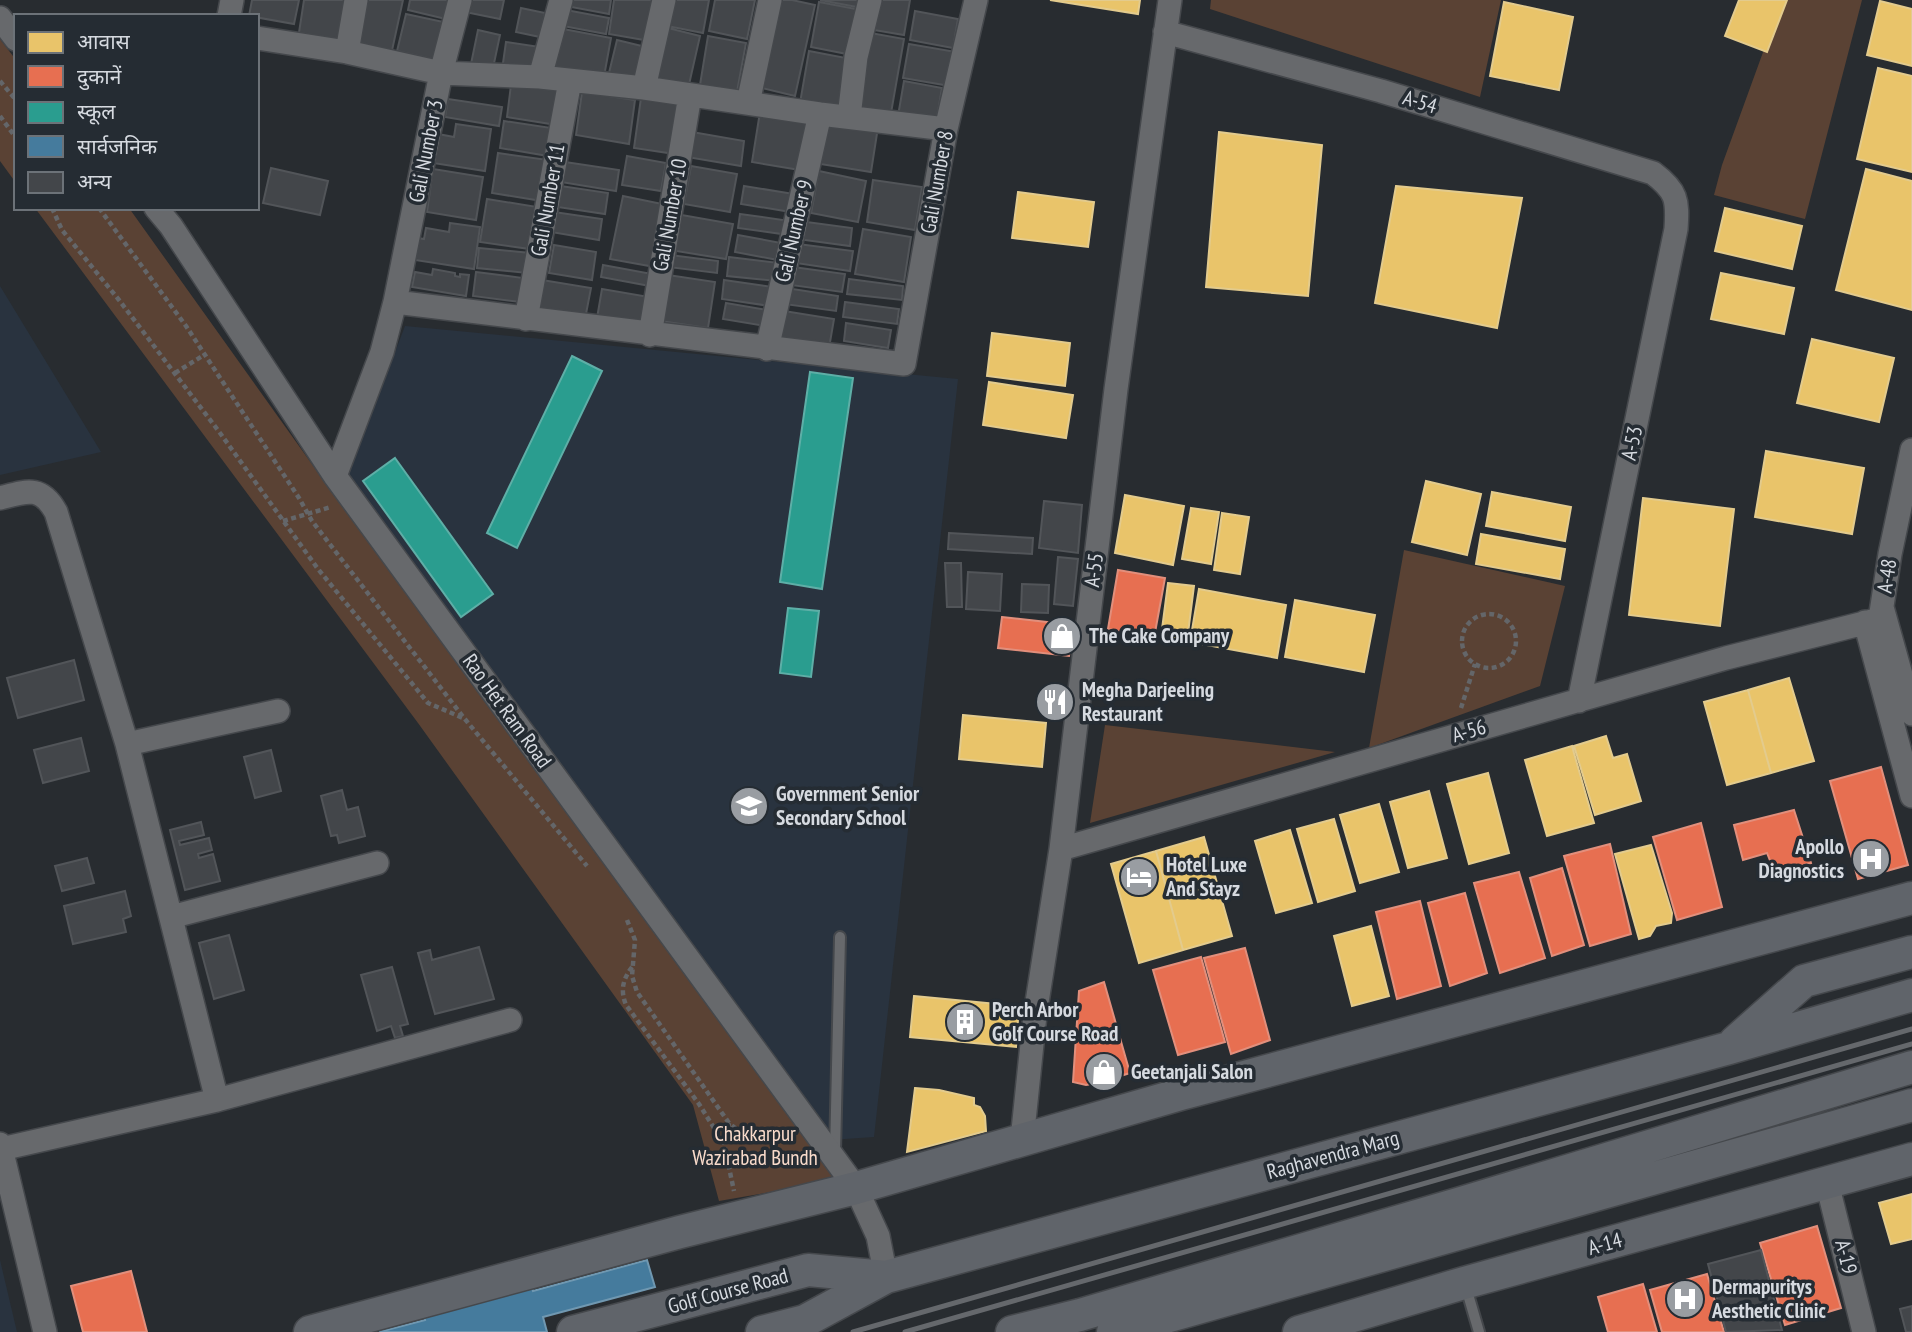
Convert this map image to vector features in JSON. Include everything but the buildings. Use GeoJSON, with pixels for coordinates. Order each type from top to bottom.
{"type":"FeatureCollection","features":[{"type":"Feature","properties":{"kind":"street"},"geometry":{"type":"LineString","coordinates":[[347,52],[356,0]]}},
{"type":"Feature","properties":{"kind":"street","name":"Gali Number 3"},"geometry":{"type":"LineString","coordinates":[[335,476],[382,352],[395,302],[441,73],[460,0]]}},
{"type":"Feature","properties":{"kind":"street"},"geometry":{"type":"LineString","coordinates":[[540,77],[561,0]]}},
{"type":"Feature","properties":{"kind":"street"},"geometry":{"type":"LineString","coordinates":[[644,88],[664,0]]}},
{"type":"Feature","properties":{"kind":"street"},"geometry":{"type":"LineString","coordinates":[[748,103],[770,0]]}},
{"type":"Feature","properties":{"kind":"street"},"geometry":{"type":"LineString","coordinates":[[849,117],[856,57],[870,0]]}},
{"type":"Feature","properties":{"kind":"street","name":"Gali Number 8"},"geometry":{"type":"LineString","coordinates":[[767,349],[904,364],[946,130],[976,0]]}},
{"type":"Feature","properties":{"kind":"street","name":"A-55"},"geometry":{"type":"LineString","coordinates":[[1022,1140],[1035,1014],[1060,849],[1116,390],[1170,0]]}},
{"type":"Feature","properties":{"kind":"street"},"geometry":{"type":"LineString","coordinates":[[0,18],[14,36]]}},
{"type":"Feature","properties":{"kind":"street","name":"A-54"},"geometry":{"type":"LineString","coordinates":[[1165,32],[1381,90],[1588,153],[1653,173],[1670,186]]}},
{"type":"Feature","properties":{"kind":"street"},"geometry":{"type":"LineString","coordinates":[[259,38],[347,52],[441,73],[540,77],[644,88],[946,130]]}},
{"type":"Feature","properties":{"kind":"street","name":"Gali Number 11"},"geometry":{"type":"LineString","coordinates":[[526,319],[570,81]]}},
{"type":"Feature","properties":{"kind":"street","name":"Gali Number 10"},"geometry":{"type":"LineString","coordinates":[[650,335],[690,95]]}},
{"type":"Feature","properties":{"kind":"street","name":"Gali Number 9"},"geometry":{"type":"LineString","coordinates":[[767,349],[820,114]]}},
{"type":"Feature","properties":{"kind":"street","name":"A-53"},"geometry":{"type":"LineString","coordinates":[[1579,701],[1676,229],[1678,204],[1670,186]]}},
{"type":"Feature","properties":{"kind":"street","name":"Rao Het Ram Road"},"geometry":{"type":"LineString","coordinates":[[168,214],[335,476],[856,1188],[878,1236],[886,1277]]}},
{"type":"Feature","properties":{"kind":"street"},"geometry":{"type":"LineString","coordinates":[[395,302],[767,349]]}},
{"type":"Feature","properties":{"kind":"street","name":"A-48"},"geometry":{"type":"LineString","coordinates":[[1875,616],[1901,551],[1912,450]]}},
{"type":"Feature","properties":{"kind":"street"},"geometry":{"type":"LineString","coordinates":[[0,498],[37,492],[49,499],[56,512],[127,744],[217,1100]]}},
{"type":"Feature","properties":{"kind":"street"},"geometry":{"type":"LineString","coordinates":[[1875,616],[1912,714]]}},
{"type":"Feature","properties":{"kind":"street"},"geometry":{"type":"LineString","coordinates":[[1875,616],[1912,796]]}},
{"type":"Feature","properties":{"kind":"street","name":"A-56"},"geometry":{"type":"LineString","coordinates":[[1060,849],[1875,616]]}},
{"type":"Feature","properties":{"kind":"street"},"geometry":{"type":"LineString","coordinates":[[127,744],[278,711]]}},
{"type":"Feature","properties":{"kind":"street"},"geometry":{"type":"LineString","coordinates":[[171,917],[377,863]]}},
{"type":"Feature","properties":{"kind":"street"},"geometry":{"type":"LineString","coordinates":[[310,1332],[739,1216],[856,1188],[1181,1094],[1912,898]]}},
{"type":"Feature","properties":{"kind":"street"},"geometry":{"type":"LineString","coordinates":[[1729,1048],[1804,981],[1912,952]]}},
{"type":"Feature","properties":{"kind":"street","name":"Raghavendra Marg"},"geometry":{"type":"LineString","coordinates":[[762,1332],[806,1321],[886,1277],[1729,1048],[1912,995]]}},
{"type":"Feature","properties":{"kind":"street"},"geometry":{"type":"LineString","coordinates":[[45,1332],[1,1146],[217,1100],[510,1020]]}},
{"type":"Feature","properties":{"kind":"street"},"geometry":{"type":"LineString","coordinates":[[1012,1332],[1080,1315],[1461,1203],[1912,1067]]}},
{"type":"Feature","properties":{"kind":"street"},"geometry":{"type":"LineString","coordinates":[[1113,1332],[1912,1105]]}},
{"type":"Feature","properties":{"kind":"street","name":"A-14"},"geometry":{"type":"LineString","coordinates":[[1299,1332],[1464,1283],[1912,1159]]}},
{"type":"Feature","properties":{"kind":"street","name":"A-19"},"geometry":{"type":"LineString","coordinates":[[1828,1183],[1864,1332]]}},
{"type":"Feature","properties":{"kind":"street"},"geometry":{"type":"LineString","coordinates":[[1461,1203],[1564,1203]]}},
{"type":"Feature","properties":{"kind":"street","name":"Golf Course Road"},"geometry":{"type":"LineString","coordinates":[[573,1332],[808,1270],[886,1277]]}},
{"type":"Feature","properties":{"kind":"lane"},"geometry":{"type":"LineString","coordinates":[[835,1159],[840,937]]}},
{"type":"Feature","properties":{"kind":"lane"},"geometry":{"type":"LineString","coordinates":[[1464,1283],[1479,1332]]}},
{"type":"Feature","properties":{"kind":"path"},"geometry":{"type":"LineString","coordinates":[[0,81],[14,98]]}},
{"type":"Feature","properties":{"kind":"path"},"geometry":{"type":"LineString","coordinates":[[0,116],[14,135]]}},
{"type":"Feature","properties":{"kind":"path"},"geometry":{"type":"LineString","coordinates":[[53,210],[62,230],[175,373],[318,569],[428,703],[464,718]]}},
{"type":"Feature","properties":{"kind":"path"},"geometry":{"type":"LineString","coordinates":[[100,210],[186,326],[308,514],[464,718],[590,869]]}},
{"type":"Feature","properties":{"kind":"path"},"geometry":{"type":"LineString","coordinates":[[175,373],[204,355]]}},
{"type":"Feature","properties":{"kind":"path"},"geometry":{"type":"LineString","coordinates":[[283,521],[308,514]]}},
{"type":"Feature","properties":{"kind":"path"},"geometry":{"type":"LineString","coordinates":[[1489,614],[1504,619],[1511,625],[1516,642],[1509,659],[1493,668],[1475,664],[1463,650],[1462,641],[1467,625],[1473,619],[1489,614]]}},
{"type":"Feature","properties":{"kind":"path"},"geometry":{"type":"LineString","coordinates":[[1453,736],[1475,664]]}},
{"type":"Feature","properties":{"kind":"path"},"geometry":{"type":"LineString","coordinates":[[624,911],[635,940],[632,976],[637,992],[729,1123],[745,1137],[760,1139],[788,1131],[805,1119]]}},
{"type":"Feature","properties":{"kind":"path"},"geometry":{"type":"LineString","coordinates":[[632,967],[624,978],[622,994],[626,1005],[699,1104],[724,1144],[739,1216]]}},
{"type":"Feature","properties":{"kind":"path"},"geometry":{"type":"LineString","coordinates":[[724,1144],[729,1123]]}},
{"type":"Feature","properties":{"kind":"shaded area"},"geometry":{"type":"Polygon","coordinates":[[[0,286],[101,452],[0,475],[0,286]]]}},
{"type":"Feature","properties":{"kind":"shaded area","name":"Government Senior Secondary School"},"geometry":{"type":"Polygon","coordinates":[[[405,326],[958,379],[874,1137],[830,1140],[348,475],[405,326]]]}},
{"type":"Feature","properties":{"kind":"shaded area"},"geometry":{"type":"Polygon","coordinates":[[[0,1260],[17,1332],[0,1332],[0,1260]]]}},
{"type":"Feature","properties":{"kind":"green space"},"geometry":{"type":"Polygon","coordinates":[[[1211,0],[1501,0],[1480,97],[1210,9],[1211,0]]]}},
{"type":"Feature","properties":{"kind":"green space"},"geometry":{"type":"Polygon","coordinates":[[[1782,0],[1862,0],[1805,219],[1714,195],[1722,165],[1782,0]]]}},
{"type":"Feature","properties":{"kind":"green space"},"geometry":{"type":"Polygon","coordinates":[[[0,39],[14,57],[14,180],[0,161],[0,39]]]}},
{"type":"Feature","properties":{"kind":"green space","name":"Chakkarpur Wazirabad Bundh"},"geometry":{"type":"Polygon","coordinates":[[[36,210],[130,210],[339,502],[656,926],[840,1180],[719,1201],[693,1105],[418,723],[36,210]]]}},
{"type":"Feature","properties":{"kind":"green space"},"geometry":{"type":"Polygon","coordinates":[[[1404,550],[1565,586],[1540,686],[1369,748],[1404,550]]]}},
{"type":"Feature","properties":{"kind":"green space"},"geometry":{"type":"Polygon","coordinates":[[[1105,725],[1335,752],[1090,823],[1105,725]]]}},
{"type":"Feature","properties":{"kind":"railway"},"geometry":{"type":"LineString","coordinates":[[853,1332],[1912,1029]]}},
{"type":"Feature","properties":{"kind":"railway"},"geometry":{"type":"LineString","coordinates":[[905,1332],[1912,1044]]}},
{"type":"Feature","properties":{"kind":"place","name":"The Cake Company"},"geometry":{"type":"Point","coordinates":[1062,636]}},
{"type":"Feature","properties":{"kind":"place","name":"Megha Darjeeling Restaurant"},"geometry":{"type":"Point","coordinates":[1055,702]}},
{"type":"Feature","properties":{"kind":"place","name":"Government Senior Secondary School"},"geometry":{"type":"Point","coordinates":[749,806]}},
{"type":"Feature","properties":{"kind":"place","name":"Apollo Diagnostics"},"geometry":{"type":"Point","coordinates":[1871,859]}},
{"type":"Feature","properties":{"kind":"place","name":"Hotel Luxe And Stayz"},"geometry":{"type":"Point","coordinates":[1139,877]}},
{"type":"Feature","properties":{"kind":"place","name":"Perch Arbor Golf Course Road"},"geometry":{"type":"Point","coordinates":[965,1022]}},
{"type":"Feature","properties":{"kind":"place","name":"Geetanjali Salon"},"geometry":{"type":"Point","coordinates":[1104,1072]}},
{"type":"Feature","properties":{"kind":"place","name":"Dermapuritys Aesthetic Clinic"},"geometry":{"type":"Point","coordinates":[1685,1299]}}]}
